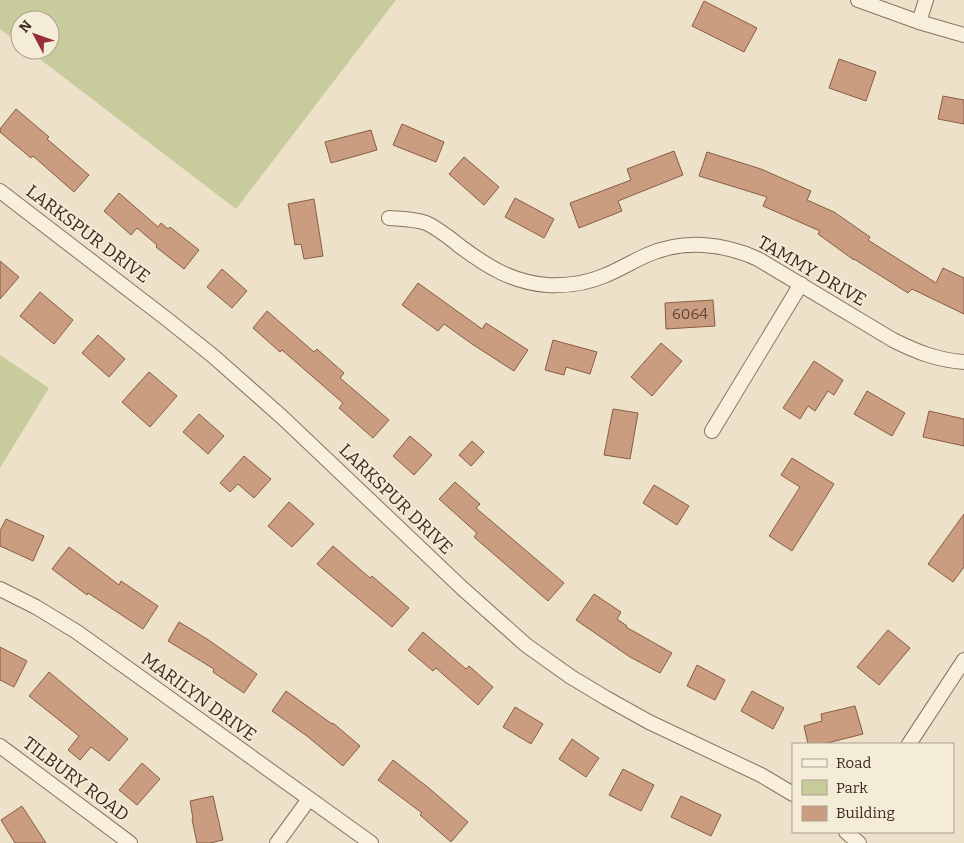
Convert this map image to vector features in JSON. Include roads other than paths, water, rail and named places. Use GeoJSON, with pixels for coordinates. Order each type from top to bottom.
{"type":"FeatureCollection","features":[{"type":"Feature","properties":{"kind":"street"},"geometry":{"type":"LineString","coordinates":[[858,0],[919,22],[964,35]]}},
{"type":"Feature","properties":{"kind":"street"},"geometry":{"type":"LineString","coordinates":[[919,22],[926,0]]}},
{"type":"Feature","properties":{"kind":"street","name":"LARKSPUR DRIVE"},"geometry":{"type":"LineString","coordinates":[[0,191],[213,356],[282,416],[462,588],[526,645],[571,677],[649,722],[761,775],[792,793]]}},
{"type":"Feature","properties":{"kind":"street","name":"TAMMY DRIVE"},"geometry":{"type":"LineString","coordinates":[[389,218],[424,222],[442,232],[492,269],[523,281],[547,285],[586,282],[606,275],[659,250],[700,244],[721,246],[744,252],[758,259],[893,340],[913,350],[950,361],[964,362]]}},
{"type":"Feature","properties":{"kind":"street"},"geometry":{"type":"LineString","coordinates":[[712,431],[801,284]]}},
{"type":"Feature","properties":{"kind":"street","name":"MARILYN DRIVE"},"geometry":{"type":"LineString","coordinates":[[0,589],[36,607],[78,632],[371,843]]}},
{"type":"Feature","properties":{"kind":"street"},"geometry":{"type":"LineString","coordinates":[[910,743],[964,660]]}},
{"type":"Feature","properties":{"kind":"street","name":"TILBURY ROAD"},"geometry":{"type":"LineString","coordinates":[[0,746],[130,843]]}},
{"type":"Feature","properties":{"kind":"street"},"geometry":{"type":"LineString","coordinates":[[277,843],[309,799]]}}]}
